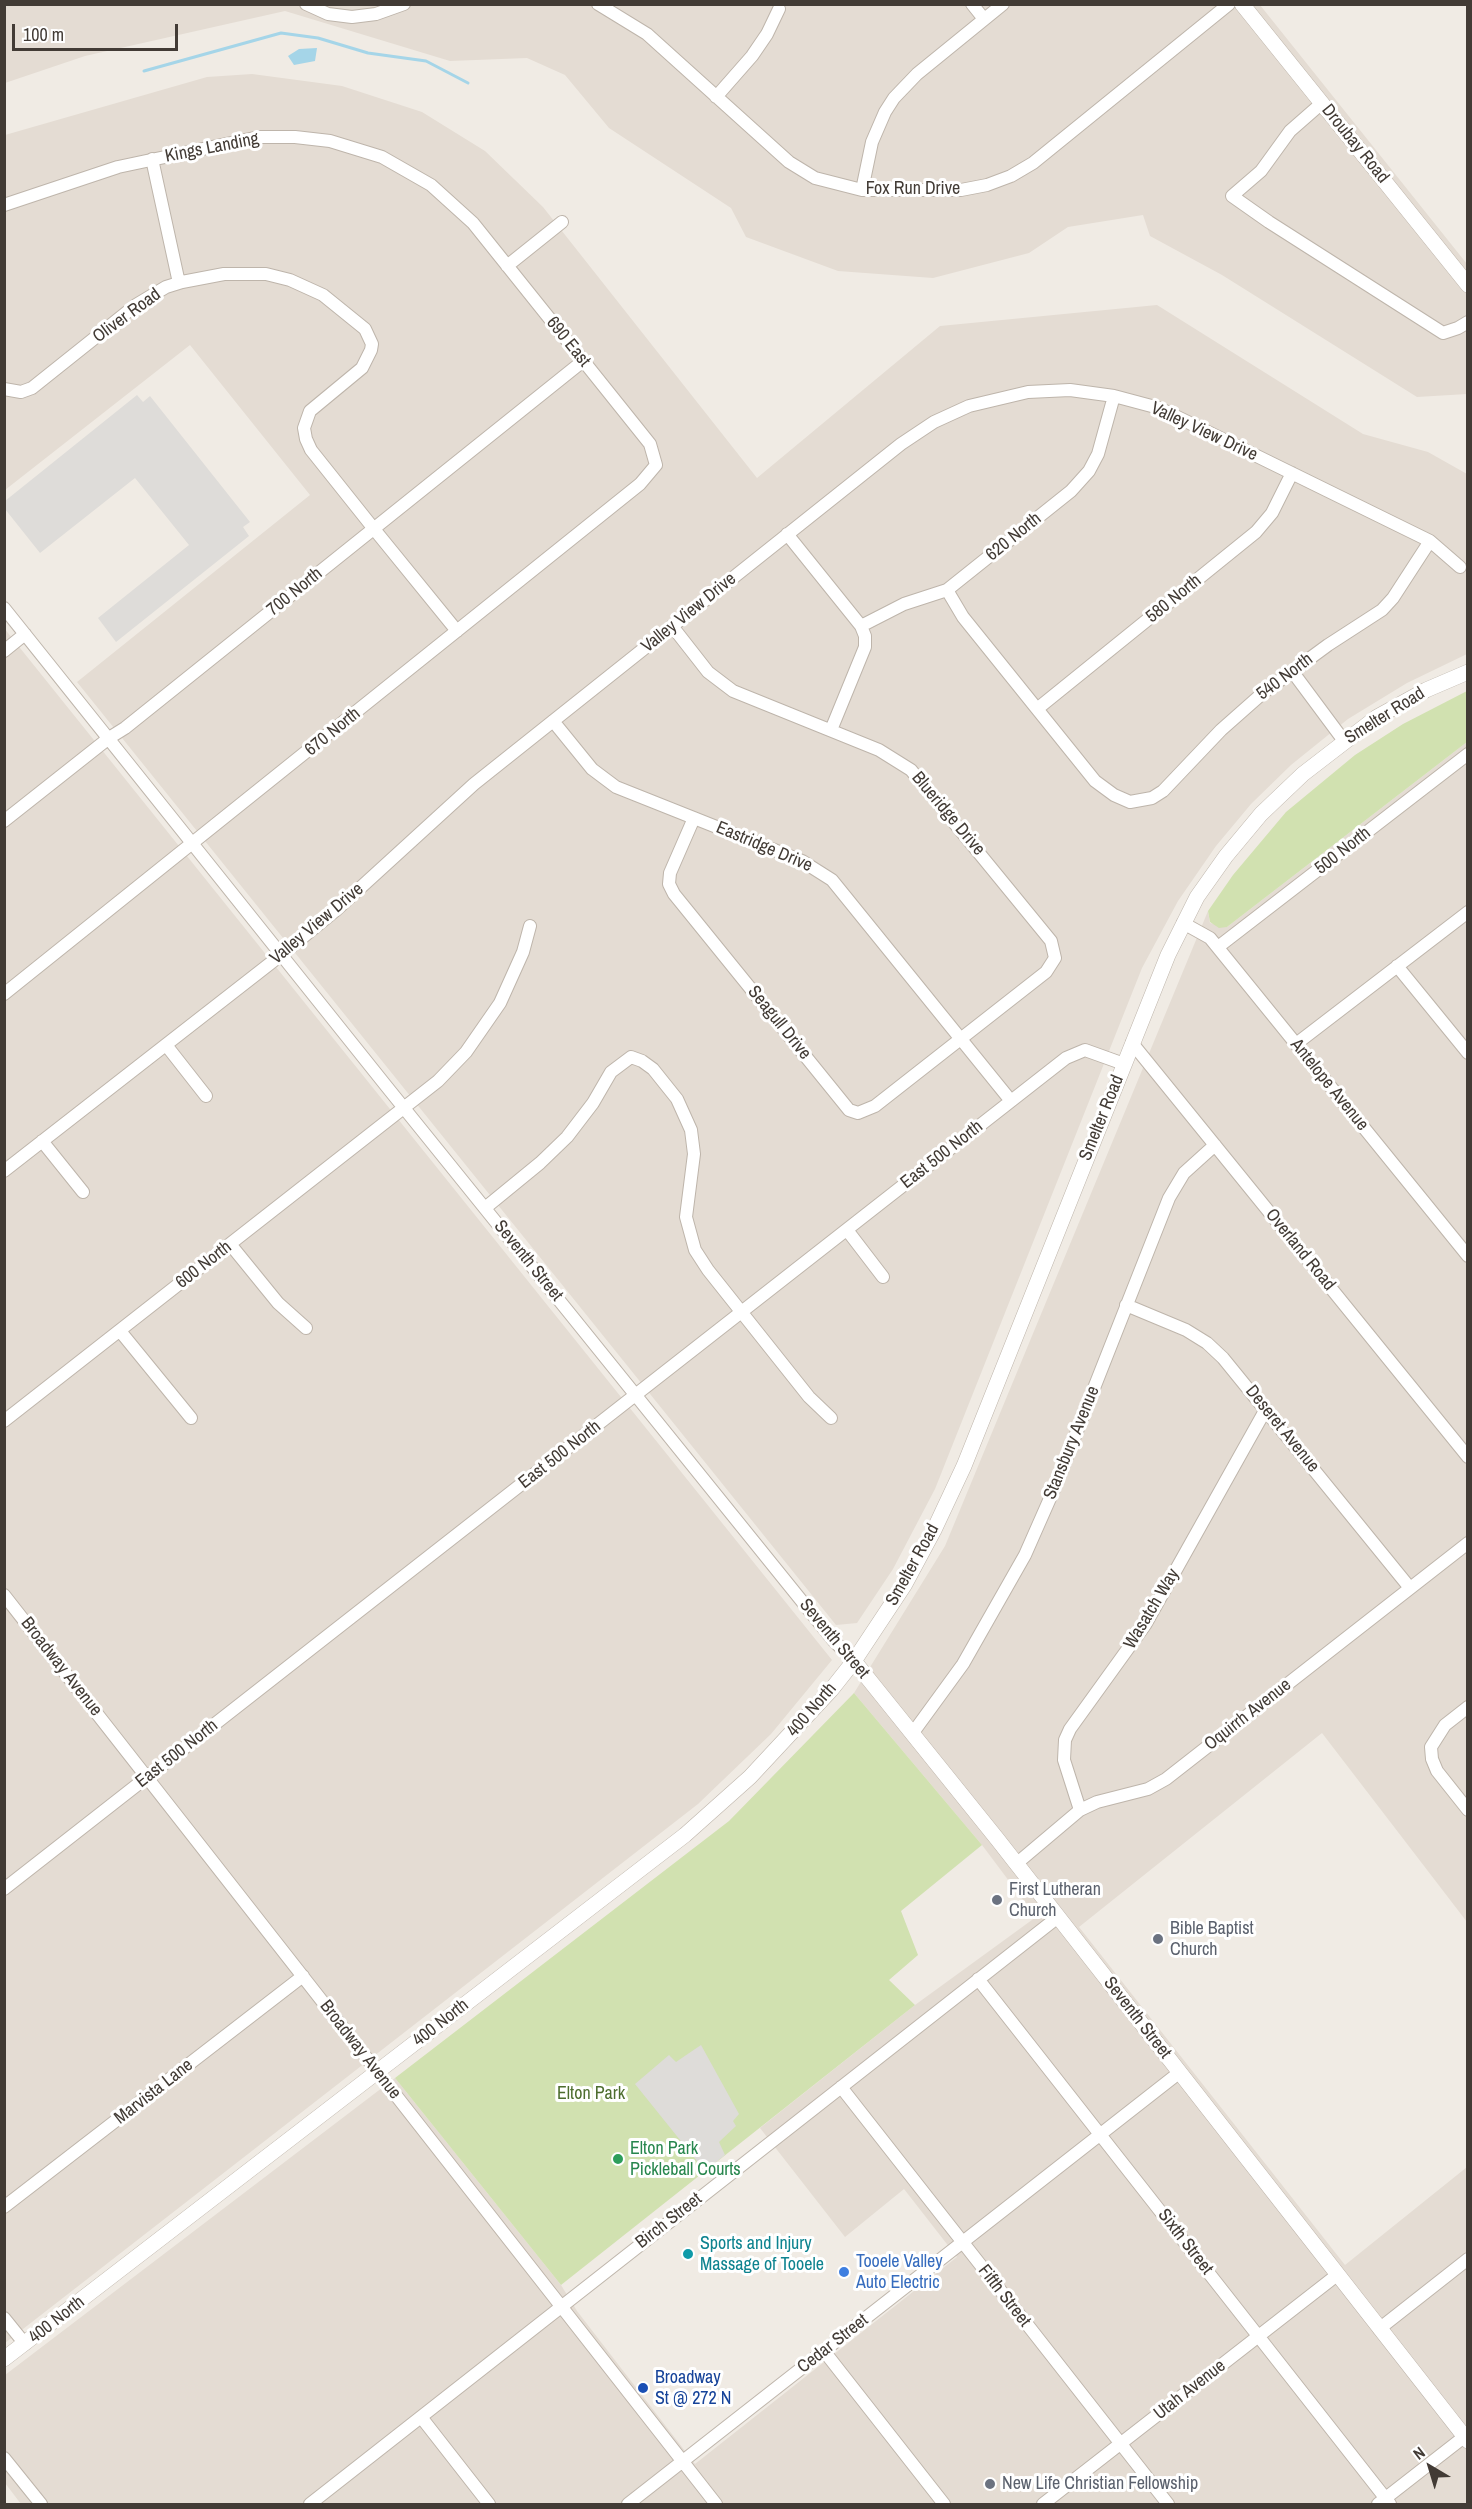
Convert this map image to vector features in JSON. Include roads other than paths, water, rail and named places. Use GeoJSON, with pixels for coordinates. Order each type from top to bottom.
{"type":"FeatureCollection","features":[{"type":"Feature","properties":{"kind":"street"},"geometry":{"type":"LineString","coordinates":[[306,4],[328,14],[352,17],[376,14],[404,4]]}},
{"type":"Feature","properties":{"kind":"street","name":"Fox Run Drive"},"geometry":{"type":"LineString","coordinates":[[598,4],[647,34],[789,162],[815,177],[862,190],[962,190],[987,185],[1011,176],[1033,163],[1229,4]]}},
{"type":"Feature","properties":{"kind":"street"},"geometry":{"type":"LineString","coordinates":[[972,4],[984,19]]}},
{"type":"Feature","properties":{"kind":"street"},"geometry":{"type":"LineString","coordinates":[[862,190],[872,142],[894,98],[917,74],[1003,4]]}},
{"type":"Feature","properties":{"kind":"street","name":"Droubay Road"},"geometry":{"type":"LineString","coordinates":[[1242,4],[1467,285]]}},
{"type":"Feature","properties":{"kind":"street"},"geometry":{"type":"LineString","coordinates":[[717,97],[752,56],[767,34],[779,9]]}},
{"type":"Feature","properties":{"kind":"street"},"geometry":{"type":"LineString","coordinates":[[1322,103],[1290,131],[1261,171],[1232,196],[1443,333],[1467,322]]}},
{"type":"Feature","properties":{"kind":"street","name":"Kings Landing"},"geometry":{"type":"LineString","coordinates":[[4,205],[101,172],[152,159],[259,137],[295,137],[330,141],[365,150],[407,170],[446,197],[473,224]]}},
{"type":"Feature","properties":{"kind":"street"},"geometry":{"type":"LineString","coordinates":[[152,159],[179,283]]}},
{"type":"Feature","properties":{"kind":"street"},"geometry":{"type":"LineString","coordinates":[[507,266],[562,222]]}},
{"type":"Feature","properties":{"kind":"street","name":"690 East"},"geometry":{"type":"LineString","coordinates":[[473,224],[650,444],[656,465]]}},
{"type":"Feature","properties":{"kind":"street","name":"Oliver Road"},"geometry":{"type":"LineString","coordinates":[[10,391],[32,388],[136,305],[166,287],[224,274],[260,273],[307,286],[333,302],[365,329],[372,344],[367,363],[314,407],[307,416],[304,428],[311,450],[374,529]]}},
{"type":"Feature","properties":{"kind":"street","name":"700 North"},"geometry":{"type":"LineString","coordinates":[[4,821],[109,738],[125,728],[583,361]]}},
{"type":"Feature","properties":{"kind":"street","name":"Valley View Drive"},"geometry":{"type":"LineString","coordinates":[[4,1171],[336,910],[474,784],[901,444],[951,413],[988,400],[1028,392],[1070,390],[1114,396],[1159,408],[1430,540],[1460,567]]}},
{"type":"Feature","properties":{"kind":"street","name":"620 North"},"geometry":{"type":"LineString","coordinates":[[861,626],[904,604],[947,590],[1071,491],[1084,478],[1098,454],[1114,396]]}},
{"type":"Feature","properties":{"kind":"street","name":"670 North"},"geometry":{"type":"LineString","coordinates":[[4,993],[640,484],[656,465]]}},
{"type":"Feature","properties":{"kind":"street","name":"580 North"},"geometry":{"type":"LineString","coordinates":[[1037,709],[1256,532],[1272,513],[1292,473]]}},
{"type":"Feature","properties":{"kind":"street"},"geometry":{"type":"LineString","coordinates":[[374,529],[457,631]]}},
{"type":"Feature","properties":{"kind":"street"},"geometry":{"type":"LineString","coordinates":[[787,534],[861,626],[865,636],[865,647],[831,730]]}},
{"type":"Feature","properties":{"kind":"street","name":"540 North"},"geometry":{"type":"LineString","coordinates":[[1037,709],[1095,781],[1114,795],[1130,802],[1152,798],[1164,791],[1221,730],[1292,671],[1382,610],[1393,598],[1430,540]]}},
{"type":"Feature","properties":{"kind":"street"},"geometry":{"type":"LineString","coordinates":[[947,590],[963,617],[1037,709]]}},
{"type":"Feature","properties":{"kind":"street","name":"Seventh Street"},"geometry":{"type":"LineString","coordinates":[[4,608],[834,1641],[854,1661],[1180,2072],[1466,2439]]}},
{"type":"Feature","properties":{"kind":"street","name":"Blueridge Drive"},"geometry":{"type":"LineString","coordinates":[[672,627],[708,672],[724,685],[743,695],[887,754],[911,770],[1052,941],[1055,958],[1046,972],[961,1039]]}},
{"type":"Feature","properties":{"kind":"street"},"geometry":{"type":"LineString","coordinates":[[4,651],[25,634]]}},
{"type":"Feature","properties":{"kind":"street"},"geometry":{"type":"LineString","coordinates":[[1292,671],[1344,741]]}},
{"type":"Feature","properties":{"kind":"street","name":"Smelter Road"},"geometry":{"type":"LineString","coordinates":[[854,1661],[905,1584],[964,1466],[1168,955],[1197,897],[1226,856],[1262,814],[1303,774],[1377,717],[1426,690],[1467,672]]}},
{"type":"Feature","properties":{"kind":"street","name":"Eastridge Drive"},"geometry":{"type":"LineString","coordinates":[[553,721],[585,762],[607,782],[625,792],[802,861],[832,880],[1011,1101]]}},
{"type":"Feature","properties":{"kind":"street","name":"500 North"},"geometry":{"type":"LineString","coordinates":[[1218,947],[1467,754]]}},
{"type":"Feature","properties":{"kind":"street","name":"Seagull Drive"},"geometry":{"type":"LineString","coordinates":[[694,818],[670,873],[669,884],[674,894],[849,1110],[858,1113],[875,1106],[961,1039]]}},
{"type":"Feature","properties":{"kind":"street"},"geometry":{"type":"LineString","coordinates":[[1296,1044],[1467,912]]}},
{"type":"Feature","properties":{"kind":"street","name":"Antelope Avenue"},"geometry":{"type":"LineString","coordinates":[[1184,922],[1210,938],[1218,947],[1467,1256]]}},
{"type":"Feature","properties":{"kind":"street","name":"600 North"},"geometry":{"type":"LineString","coordinates":[[4,1421],[405,1108],[452,1067],[490,1020],[510,986],[530,926]]}},
{"type":"Feature","properties":{"kind":"street"},"geometry":{"type":"LineString","coordinates":[[1397,966],[1467,1053]]}},
{"type":"Feature","properties":{"kind":"street","name":"Overland Road"},"geometry":{"type":"LineString","coordinates":[[1132,1043],[1467,1457]]}},
{"type":"Feature","properties":{"kind":"street"},"geometry":{"type":"LineString","coordinates":[[166,1045],[206,1096]]}},
{"type":"Feature","properties":{"kind":"street","name":"East 500 North"},"geometry":{"type":"LineString","coordinates":[[4,1889],[1076,1052],[1085,1050],[1124,1064]]}},
{"type":"Feature","properties":{"kind":"street"},"geometry":{"type":"LineString","coordinates":[[485,1208],[540,1163],[567,1137],[611,1072],[631,1057],[653,1069],[677,1099],[687,1120],[694,1154],[686,1206],[691,1240],[701,1260],[809,1397],[831,1418]]}},
{"type":"Feature","properties":{"kind":"street"},"geometry":{"type":"LineString","coordinates":[[42,1142],[83,1192]]}},
{"type":"Feature","properties":{"kind":"street","name":"Stansbury Avenue"},"geometry":{"type":"LineString","coordinates":[[912,1734],[963,1664],[1025,1555],[1173,1190],[1189,1167],[1215,1145]]}},
{"type":"Feature","properties":{"kind":"street"},"geometry":{"type":"LineString","coordinates":[[847,1230],[883,1277]]}},
{"type":"Feature","properties":{"kind":"street"},"geometry":{"type":"LineString","coordinates":[[230,1244],[278,1303],[306,1328]]}},
{"type":"Feature","properties":{"kind":"street","name":"Deseret Avenue"},"geometry":{"type":"LineString","coordinates":[[1126,1305],[1176,1325],[1207,1343],[1223,1358],[1410,1588]]}},
{"type":"Feature","properties":{"kind":"street"},"geometry":{"type":"LineString","coordinates":[[120,1331],[191,1418]]}},
{"type":"Feature","properties":{"kind":"street","name":"Wasatch Way"},"geometry":{"type":"LineString","coordinates":[[1080,1809],[1066,1770],[1065,1740],[1077,1718],[1145,1625],[1266,1409]]}},
{"type":"Feature","properties":{"kind":"street","name":"Oquirrh Avenue"},"geometry":{"type":"LineString","coordinates":[[1016,1864],[1080,1809],[1097,1802],[1136,1793],[1166,1779],[1467,1543]]}},
{"type":"Feature","properties":{"kind":"street","name":"Broadway Avenue"},"geometry":{"type":"LineString","coordinates":[[4,1595],[716,2505]]}},
{"type":"Feature","properties":{"kind":"street","name":"400 North"},"geometry":{"type":"LineString","coordinates":[[4,2359],[378,2073],[701,1820],[780,1746],[854,1661]]}},
{"type":"Feature","properties":{"kind":"street"},"geometry":{"type":"LineString","coordinates":[[1467,1707],[1445,1725],[1431,1747],[1432,1759],[1437,1771],[1467,1810]]}},
{"type":"Feature","properties":{"kind":"street","name":"Birch Street"},"geometry":{"type":"LineString","coordinates":[[310,2505],[1058,1917]]}},
{"type":"Feature","properties":{"kind":"street","name":"Marvista Lane"},"geometry":{"type":"LineString","coordinates":[[4,2207],[303,1976]]}},
{"type":"Feature","properties":{"kind":"street","name":"Sixth Street"},"geometry":{"type":"LineString","coordinates":[[978,1979],[1259,2336],[1385,2502]]}},
{"type":"Feature","properties":{"kind":"street","name":"Cedar Street"},"geometry":{"type":"LineString","coordinates":[[628,2505],[1180,2072]]}},
{"type":"Feature","properties":{"kind":"street","name":"Fifth Street"},"geometry":{"type":"LineString","coordinates":[[841,2087],[1168,2505]]}},
{"type":"Feature","properties":{"kind":"street"},"geometry":{"type":"LineString","coordinates":[[1379,2329],[1467,2259]]}},
{"type":"Feature","properties":{"kind":"street","name":"Utah Avenue"},"geometry":{"type":"LineString","coordinates":[[1043,2505],[1337,2275]]}},
{"type":"Feature","properties":{"kind":"street"},"geometry":{"type":"LineString","coordinates":[[4,2318],[25,2344]]}},
{"type":"Feature","properties":{"kind":"street"},"geometry":{"type":"LineString","coordinates":[[824,2351],[944,2505]]}},
{"type":"Feature","properties":{"kind":"street"},"geometry":{"type":"LineString","coordinates":[[421,2417],[489,2505]]}},
{"type":"Feature","properties":{"kind":"street"},"geometry":{"type":"LineString","coordinates":[[1385,2502],[1466,2439]]}},
{"type":"Feature","properties":{"kind":"street"},"geometry":{"type":"LineString","coordinates":[[4,2458],[41,2505]]}},
{"type":"Feature","properties":{"kind":"water"},"geometry":{"type":"Polygon","coordinates":[[[317,48],[315,61],[294,65],[288,56],[299,49],[317,48]]]}},
{"type":"Feature","properties":{"kind":"waterway"},"geometry":{"type":"LineString","coordinates":[[144,71],[281,33],[318,38],[368,53],[426,61],[468,83]]}},
{"type":"Feature","properties":{"kind":"place","name":"First Lutheran Church"},"geometry":{"type":"Point","coordinates":[997,1900]}},
{"type":"Feature","properties":{"kind":"place","name":"Bible Baptist Church"},"geometry":{"type":"Point","coordinates":[1158,1939]}},
{"type":"Feature","properties":{"kind":"place","name":"Elton Park Pickleball Courts"},"geometry":{"type":"Point","coordinates":[618,2159]}},
{"type":"Feature","properties":{"kind":"place","name":"Sports and Injury Massage of Tooele"},"geometry":{"type":"Point","coordinates":[688,2254]}},
{"type":"Feature","properties":{"kind":"place","name":"Tooele Valley Auto Electric"},"geometry":{"type":"Point","coordinates":[844,2272]}},
{"type":"Feature","properties":{"kind":"place","name":"Broadway St @ 272 N"},"geometry":{"type":"Point","coordinates":[643,2388]}},
{"type":"Feature","properties":{"kind":"place","name":"New Life Christian Fellowship"},"geometry":{"type":"Point","coordinates":[990,2484]}},
{"type":"Feature","properties":{"kind":"park label","name":"Elton Park"},"geometry":{"type":"Point","coordinates":[591,2094]}}]}
